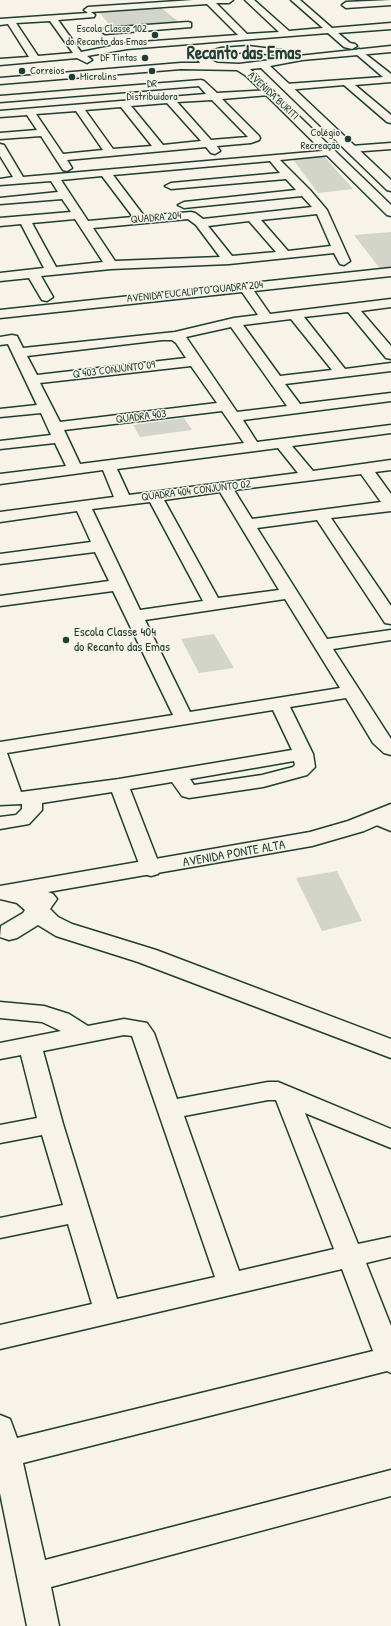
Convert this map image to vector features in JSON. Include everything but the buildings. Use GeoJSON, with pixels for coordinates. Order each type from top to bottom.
{"type":"FeatureCollection","features":[{"type":"Feature","properties":{"kind":"main road"},"geometry":{"type":"LineString","coordinates":[[0,75],[173,61],[236,50],[302,50],[391,43]]}},
{"type":"Feature","properties":{"kind":"main road"},"geometry":{"type":"LineString","coordinates":[[0,81],[181,66],[239,67],[267,64],[284,59],[351,47],[391,49]]}},
{"type":"Feature","properties":{"kind":"main road"},"geometry":{"type":"LineString","coordinates":[[268,50],[283,54],[284,59]]}},
{"type":"Feature","properties":{"kind":"main road"},"geometry":{"type":"LineString","coordinates":[[205,56],[203,60],[205,62],[218,66]]}},
{"type":"Feature","properties":{"kind":"main road","name":"AVENIDA BURITI"},"geometry":{"type":"LineString","coordinates":[[267,64],[267,70],[389,186]]}},
{"type":"Feature","properties":{"kind":"main road","name":"AVENIDA BURITI"},"geometry":{"type":"LineString","coordinates":[[239,67],[249,73],[269,92],[391,212]]}},
{"type":"Feature","properties":{"kind":"main road"},"geometry":{"type":"LineString","coordinates":[[354,175],[370,177],[375,173]]}},
{"type":"Feature","properties":{"kind":"main road"},"geometry":{"type":"LineString","coordinates":[[365,186],[369,182],[373,182],[389,186]]}},
{"type":"Feature","properties":{"kind":"main road","name":"AVENIDA PONTE ALTA"},"geometry":{"type":"LineString","coordinates":[[3,893],[72,880],[151,869],[312,839],[386,818]]}},
{"type":"Feature","properties":{"kind":"main road"},"geometry":{"type":"LineString","coordinates":[[4,932],[22,926],[32,919],[48,895],[72,880]]}},
{"type":"Feature","properties":{"kind":"main road"},"geometry":{"type":"LineString","coordinates":[[3,893],[25,898],[50,923],[83,937],[147,956],[391,1049]]}},
{"type":"Feature","properties":{"kind":"main road"},"geometry":{"type":"LineString","coordinates":[[4,932],[83,937]]}},
{"type":"Feature","properties":{"kind":"street"},"geometry":{"type":"LineString","coordinates":[[121,0],[127,7]]}},
{"type":"Feature","properties":{"kind":"street"},"geometry":{"type":"LineString","coordinates":[[94,18],[127,7],[229,0]]}},
{"type":"Feature","properties":{"kind":"street"},"geometry":{"type":"LineString","coordinates":[[249,0],[287,34]]}},
{"type":"Feature","properties":{"kind":"street"},"geometry":{"type":"LineString","coordinates":[[296,1],[309,0]]}},
{"type":"Feature","properties":{"kind":"street"},"geometry":{"type":"LineString","coordinates":[[296,1],[329,31],[391,79]]}},
{"type":"Feature","properties":{"kind":"street"},"geometry":{"type":"LineString","coordinates":[[343,3],[387,1]]}},
{"type":"Feature","properties":{"kind":"street"},"geometry":{"type":"LineString","coordinates":[[210,2],[245,37]]}},
{"type":"Feature","properties":{"kind":"street"},"geometry":{"type":"LineString","coordinates":[[343,3],[355,12]]}},
{"type":"Feature","properties":{"kind":"street"},"geometry":{"type":"LineString","coordinates":[[168,5],[203,40]]}},
{"type":"Feature","properties":{"kind":"street"},"geometry":{"type":"LineString","coordinates":[[52,18],[79,55],[86,60],[118,58],[117,47],[94,18]]}},
{"type":"Feature","properties":{"kind":"street"},"geometry":{"type":"LineString","coordinates":[[0,22],[52,18],[94,18],[188,25]]}},
{"type":"Feature","properties":{"kind":"street"},"geometry":{"type":"LineString","coordinates":[[364,20],[374,27]]}},
{"type":"Feature","properties":{"kind":"street"},"geometry":{"type":"LineString","coordinates":[[10,21],[35,59]]}},
{"type":"Feature","properties":{"kind":"street"},"geometry":{"type":"LineString","coordinates":[[0,62],[79,55],[117,47],[391,26]]}},
{"type":"Feature","properties":{"kind":"street"},"geometry":{"type":"LineString","coordinates":[[376,66],[391,65]]}},
{"type":"Feature","properties":{"kind":"street"},"geometry":{"type":"LineString","coordinates":[[286,87],[391,79]]}},
{"type":"Feature","properties":{"kind":"street"},"geometry":{"type":"LineString","coordinates":[[346,82],[391,120]]}},
{"type":"Feature","properties":{"kind":"street"},"geometry":{"type":"LineString","coordinates":[[0,98],[201,83],[255,138],[251,140],[60,158]]}},
{"type":"Feature","properties":{"kind":"street"},"geometry":{"type":"LineString","coordinates":[[88,92],[97,106]]}},
{"type":"Feature","properties":{"kind":"street"},"geometry":{"type":"LineString","coordinates":[[0,114],[269,92]]}},
{"type":"Feature","properties":{"kind":"street"},"geometry":{"type":"LineString","coordinates":[[169,100],[224,161]]}},
{"type":"Feature","properties":{"kind":"street"},"geometry":{"type":"LineString","coordinates":[[123,103],[160,148]]}},
{"type":"Feature","properties":{"kind":"street"},"geometry":{"type":"LineString","coordinates":[[372,104],[385,103]]}},
{"type":"Feature","properties":{"kind":"street"},"geometry":{"type":"LineString","coordinates":[[78,107],[110,153]]}},
{"type":"Feature","properties":{"kind":"street"},"geometry":{"type":"LineString","coordinates":[[30,112],[72,175]]}},
{"type":"Feature","properties":{"kind":"street"},"geometry":{"type":"LineString","coordinates":[[0,136],[44,133]]}},
{"type":"Feature","properties":{"kind":"street"},"geometry":{"type":"LineString","coordinates":[[351,149],[391,146]]}},
{"type":"Feature","properties":{"kind":"street"},"geometry":{"type":"LineString","coordinates":[[0,147],[20,180]]}},
{"type":"Feature","properties":{"kind":"street"},"geometry":{"type":"LineString","coordinates":[[0,182],[330,152]]}},
{"type":"Feature","properties":{"kind":"street"},"geometry":{"type":"LineString","coordinates":[[272,157],[306,192],[321,210],[350,276]]}},
{"type":"Feature","properties":{"kind":"street"},"geometry":{"type":"LineString","coordinates":[[155,168],[196,219],[253,218],[321,210]]}},
{"type":"Feature","properties":{"kind":"street"},"geometry":{"type":"LineString","coordinates":[[105,172],[140,220]]}},
{"type":"Feature","properties":{"kind":"street"},"geometry":{"type":"LineString","coordinates":[[170,186],[290,175]]}},
{"type":"Feature","properties":{"kind":"street"},"geometry":{"type":"LineString","coordinates":[[54,177],[111,265]]}},
{"type":"Feature","properties":{"kind":"street"},"geometry":{"type":"LineString","coordinates":[[184,205],[306,192]]}},
{"type":"Feature","properties":{"kind":"street"},"geometry":{"type":"LineString","coordinates":[[0,202],[66,195]]}},
{"type":"Feature","properties":{"kind":"street"},"geometry":{"type":"LineString","coordinates":[[253,218],[285,255]]}},
{"type":"Feature","properties":{"kind":"street","name":"QUADRA 204"},"geometry":{"type":"LineString","coordinates":[[0,222],[25,220],[196,219],[229,260]]}},
{"type":"Feature","properties":{"kind":"street"},"geometry":{"type":"LineString","coordinates":[[25,220],[52,271]]}},
{"type":"Feature","properties":{"kind":"street"},"geometry":{"type":"LineString","coordinates":[[0,277],[111,265],[229,260],[339,249]]}},
{"type":"Feature","properties":{"kind":"street"},"geometry":{"type":"LineString","coordinates":[[174,263],[195,292]]}},
{"type":"Feature","properties":{"kind":"street","name":"AVENIDA EUCALIPTO QUADRA 204"},"geometry":{"type":"LineString","coordinates":[[46,303],[118,291],[126,293],[133,299],[391,272]]}},
{"type":"Feature","properties":{"kind":"street"},"geometry":{"type":"LineString","coordinates":[[33,273],[51,318],[60,319],[154,310],[164,305],[160,296]]}},
{"type":"Feature","properties":{"kind":"street"},"geometry":{"type":"LineString","coordinates":[[245,287],[266,318]]}},
{"type":"Feature","properties":{"kind":"street"},"geometry":{"type":"LineString","coordinates":[[46,303],[21,301],[16,304],[19,311],[0,314],[6,340],[19,353],[76,469]]}},
{"type":"Feature","properties":{"kind":"street"},"geometry":{"type":"LineString","coordinates":[[19,353],[162,336],[176,336],[234,322],[391,303]]}},
{"type":"Feature","properties":{"kind":"street"},"geometry":{"type":"LineString","coordinates":[[351,307],[391,355]]}},
{"type":"Feature","properties":{"kind":"street"},"geometry":{"type":"LineString","coordinates":[[294,314],[341,373]]}},
{"type":"Feature","properties":{"kind":"street"},"geometry":{"type":"LineString","coordinates":[[234,322],[296,409]]}},
{"type":"Feature","properties":{"kind":"street"},"geometry":{"type":"LineString","coordinates":[[176,336],[181,340],[253,446]]}},
{"type":"Feature","properties":{"kind":"street","name":"Q 403 CONJUNTO 09"},"geometry":{"type":"LineString","coordinates":[[32,380],[195,361]]}},
{"type":"Feature","properties":{"kind":"street"},"geometry":{"type":"LineString","coordinates":[[277,381],[391,367]]}},
{"type":"Feature","properties":{"kind":"street","name":"QUADRA 403"},"geometry":{"type":"LineString","coordinates":[[0,445],[58,433],[229,412],[296,409],[391,397]]}},
{"type":"Feature","properties":{"kind":"street"},"geometry":{"type":"LineString","coordinates":[[0,413],[46,408]]}},
{"type":"Feature","properties":{"kind":"street"},"geometry":{"type":"LineString","coordinates":[[0,479],[253,446],[391,430]]}},
{"type":"Feature","properties":{"kind":"street"},"geometry":{"type":"LineString","coordinates":[[282,443],[309,476]]}},
{"type":"Feature","properties":{"kind":"street"},"geometry":{"type":"LineString","coordinates":[[108,465],[124,500]]}},
{"type":"Feature","properties":{"kind":"street","name":"QUADRA 404 CONJUNTO 02"},"geometry":{"type":"LineString","coordinates":[[0,517],[391,465]]}},
{"type":"Feature","properties":{"kind":"street"},"geometry":{"type":"LineString","coordinates":[[248,524],[391,506],[365,468]]}},
{"type":"Feature","properties":{"kind":"street"},"geometry":{"type":"LineString","coordinates":[[225,488],[380,739],[391,749]]}},
{"type":"Feature","properties":{"kind":"street"},"geometry":{"type":"LineString","coordinates":[[155,497],[213,604]]}},
{"type":"Feature","properties":{"kind":"street"},"geometry":{"type":"LineString","coordinates":[[83,506],[119,585],[184,718]]}},
{"type":"Feature","properties":{"kind":"street"},"geometry":{"type":"LineString","coordinates":[[321,515],[391,619]]}},
{"type":"Feature","properties":{"kind":"street"},"geometry":{"type":"LineString","coordinates":[[0,559],[101,546]]}},
{"type":"Feature","properties":{"kind":"street"},"geometry":{"type":"LineString","coordinates":[[0,601],[119,585]]}},
{"type":"Feature","properties":{"kind":"street"},"geometry":{"type":"LineString","coordinates":[[134,616],[290,593]]}},
{"type":"Feature","properties":{"kind":"street"},"geometry":{"type":"LineString","coordinates":[[322,645],[391,635]]}},
{"type":"Feature","properties":{"kind":"street"},"geometry":{"type":"LineString","coordinates":[[0,748],[351,692]]}},
{"type":"Feature","properties":{"kind":"street"},"geometry":{"type":"LineString","coordinates":[[0,756],[6,799],[32,798],[178,776],[189,792],[263,781],[300,771],[305,767],[303,754],[279,703]]}},
{"type":"Feature","properties":{"kind":"street"},"geometry":{"type":"LineString","coordinates":[[119,785],[151,869]]}},
{"type":"Feature","properties":{"kind":"street"},"geometry":{"type":"LineString","coordinates":[[0,823],[22,820],[26,817],[32,810],[32,798]]}},
{"type":"Feature","properties":{"kind":"street"},"geometry":{"type":"LineString","coordinates":[[0,1010],[44,1014],[61,1020],[85,1035]]}},
{"type":"Feature","properties":{"kind":"street"},"geometry":{"type":"LineString","coordinates":[[0,1051],[124,1027],[139,1028],[170,1110],[231,1285]]}},
{"type":"Feature","properties":{"kind":"street"},"geometry":{"type":"LineString","coordinates":[[30,1045],[51,1124],[108,1312]]}},
{"type":"Feature","properties":{"kind":"street"},"geometry":{"type":"LineString","coordinates":[[170,1110],[268,1091],[286,1094],[391,1139]]}},
{"type":"Feature","properties":{"kind":"street"},"geometry":{"type":"LineString","coordinates":[[43,1626],[34,1577],[3,1441],[391,1360],[286,1094]]}},
{"type":"Feature","properties":{"kind":"street"},"geometry":{"type":"LineString","coordinates":[[0,1134],[51,1124]]}},
{"type":"Feature","properties":{"kind":"street"},"geometry":{"type":"LineString","coordinates":[[0,1228],[77,1212]]}},
{"type":"Feature","properties":{"kind":"street"},"geometry":{"type":"LineString","coordinates":[[0,1337],[391,1247]]}},
{"type":"Feature","properties":{"kind":"street"},"geometry":{"type":"LineString","coordinates":[[34,1577],[391,1483]]}},
{"type":"Feature","properties":{"kind":"shaded area"},"geometry":{"type":"Polygon","coordinates":[[[159,6],[180,23],[112,28],[98,11],[159,6]]]}},
{"type":"Feature","properties":{"kind":"shaded area"},"geometry":{"type":"Polygon","coordinates":[[[323,155],[353,189],[318,193],[291,157],[323,155]]]}},
{"type":"Feature","properties":{"kind":"shaded area"},"geometry":{"type":"Polygon","coordinates":[[[391,232],[391,269],[381,270],[354,235],[391,232]]]}},
{"type":"Feature","properties":{"kind":"shaded area"},"geometry":{"type":"Polygon","coordinates":[[[184,418],[192,430],[140,437],[133,425],[184,418]]]}},
{"type":"Feature","properties":{"kind":"shaded area"},"geometry":{"type":"Polygon","coordinates":[[[214,634],[234,668],[199,673],[181,639],[214,634]]]}},
{"type":"Feature","properties":{"kind":"shaded area"},"geometry":{"type":"Polygon","coordinates":[[[337,871],[362,921],[322,931],[296,878],[337,871]]]}},
{"type":"Feature","properties":{"kind":"place","name":"Escola Classe 102 do Recanto das Emas"},"geometry":{"type":"Point","coordinates":[155,35]}},
{"type":"Feature","properties":{"kind":"place","name":"DF Tintas"},"geometry":{"type":"Point","coordinates":[145,58]}},
{"type":"Feature","properties":{"kind":"place","name":"Correios"},"geometry":{"type":"Point","coordinates":[22,71]}},
{"type":"Feature","properties":{"kind":"place","name":"DR Distribuidora"},"geometry":{"type":"Point","coordinates":[152,71]}},
{"type":"Feature","properties":{"kind":"place","name":"Microlins"},"geometry":{"type":"Point","coordinates":[72,77]}},
{"type":"Feature","properties":{"kind":"place","name":"Colégio Recreação"},"geometry":{"type":"Point","coordinates":[348,139]}},
{"type":"Feature","properties":{"kind":"place","name":"Escola Classe 404 do Recanto das Emas"},"geometry":{"type":"Point","coordinates":[66,640]}},
{"type":"Feature","properties":{"kind":"district","name":"Recanto das Emas"},"geometry":{"type":"Point","coordinates":[244,54]}}]}
